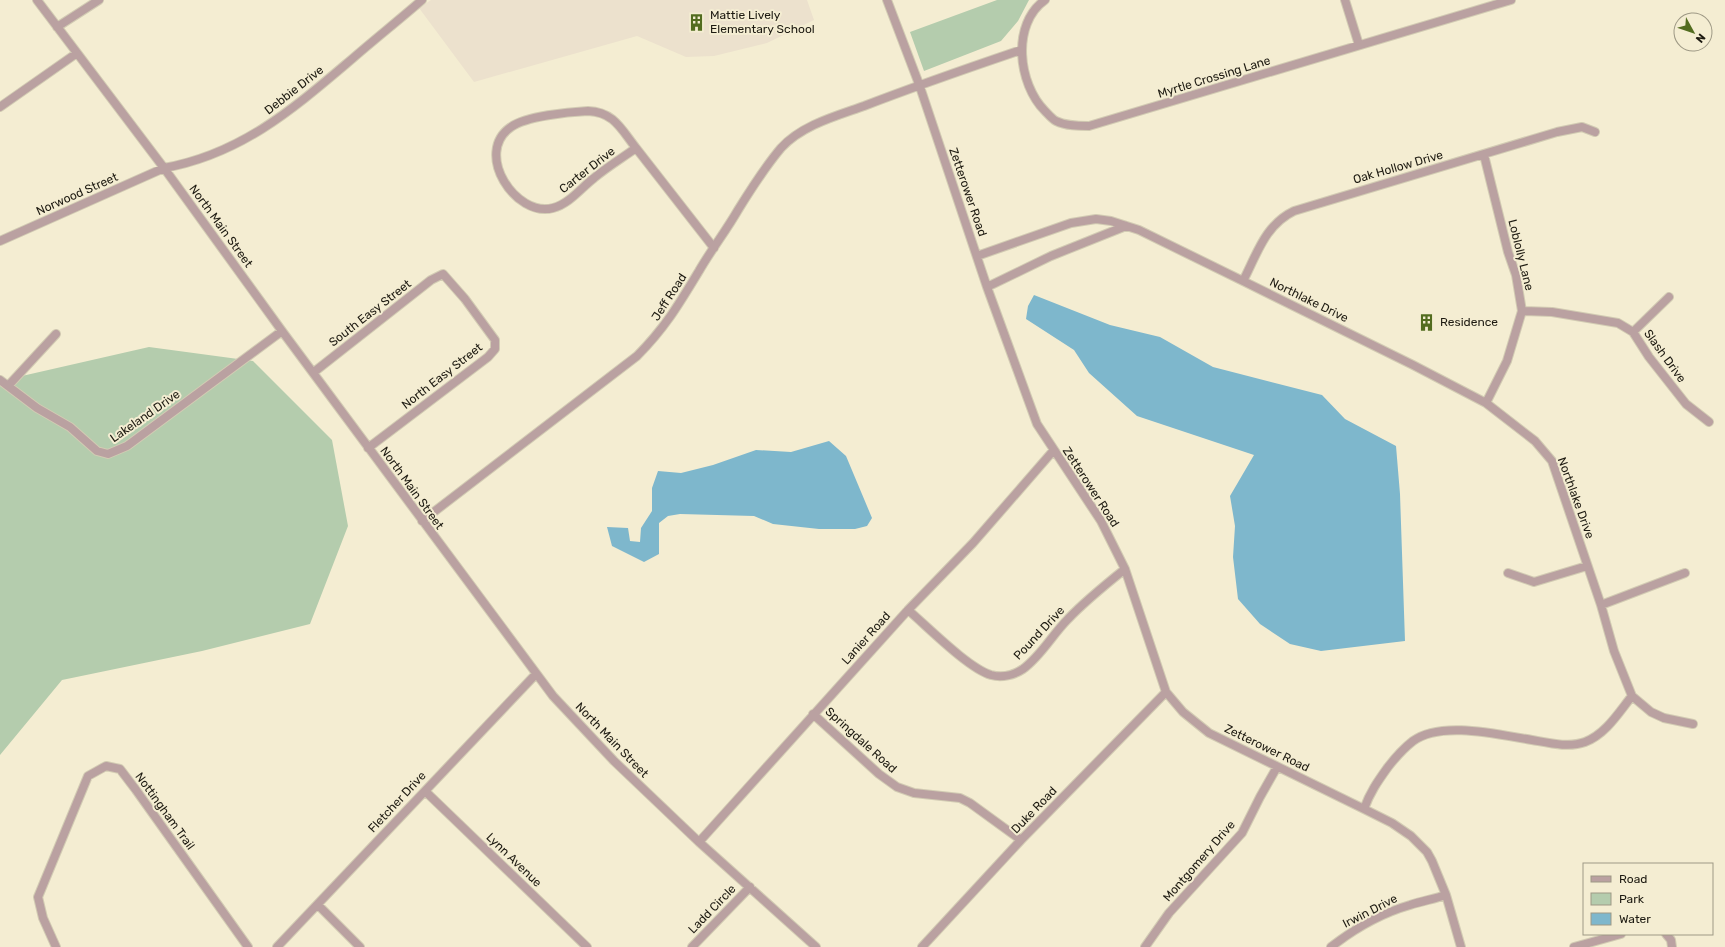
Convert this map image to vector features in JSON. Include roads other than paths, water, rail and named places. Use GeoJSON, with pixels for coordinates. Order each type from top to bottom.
{"type":"FeatureCollection","features":[{"type":"Feature","properties":{"kind":"street","name":"North Main Street"},"geometry":{"type":"LineString","coordinates":[[37,0],[164,168],[368,448],[553,696],[588,734],[699,842],[816,947]]}},
{"type":"Feature","properties":{"kind":"street"},"geometry":{"type":"LineString","coordinates":[[57,27],[99,0]]}},
{"type":"Feature","properties":{"kind":"street","name":"Debbie Drive"},"geometry":{"type":"LineString","coordinates":[[164,168],[178,166],[225,149],[244,140],[276,120],[422,0]]}},
{"type":"Feature","properties":{"kind":"street","name":"Zetterower Road"},"geometry":{"type":"LineString","coordinates":[[887,0],[919,84],[987,287],[1037,424],[1053,451],[1101,522],[1125,569],[1166,692],[1183,712],[1209,733],[1397,826],[1419,844],[1432,861],[1446,895],[1461,947]]}},
{"type":"Feature","properties":{"kind":"street","name":"Myrtle Crossing Lane"},"geometry":{"type":"LineString","coordinates":[[1045,0],[1037,5],[1026,25],[1021,50],[1030,89],[1038,104],[1055,121],[1070,125],[1089,126],[1511,0]]}},
{"type":"Feature","properties":{"kind":"street"},"geometry":{"type":"LineString","coordinates":[[1345,0],[1359,45]]}},
{"type":"Feature","properties":{"kind":"street","name":"Jeff Road"},"geometry":{"type":"LineString","coordinates":[[422,521],[637,356],[656,337],[667,323],[753,186],[774,157],[788,142],[809,128],[919,84],[1021,50]]}},
{"type":"Feature","properties":{"kind":"street"},"geometry":{"type":"LineString","coordinates":[[0,107],[77,53]]}},
{"type":"Feature","properties":{"kind":"street","name":"Carter Drive"},"geometry":{"type":"LineString","coordinates":[[636,148],[595,177],[560,206],[540,210],[524,202],[506,184],[500,175],[495,153],[500,138],[512,126],[544,116],[588,110],[599,111],[609,116],[636,148],[714,248]]}},
{"type":"Feature","properties":{"kind":"street","name":"Oak Hollow Drive"},"geometry":{"type":"LineString","coordinates":[[1243,281],[1268,233],[1275,223],[1283,216],[1306,206],[1484,155],[1557,132],[1582,127],[1595,132]]}},
{"type":"Feature","properties":{"kind":"street","name":"Loblolly Lane"},"geometry":{"type":"LineString","coordinates":[[1484,155],[1508,252],[1516,275],[1522,311],[1507,361],[1486,403]]}},
{"type":"Feature","properties":{"kind":"street","name":"Norwood Street"},"geometry":{"type":"LineString","coordinates":[[0,242],[164,168]]}},
{"type":"Feature","properties":{"kind":"street","name":"Northlake Drive"},"geometry":{"type":"LineString","coordinates":[[977,256],[1071,223],[1096,220],[1111,221],[1139,230],[1413,365],[1486,403],[1535,441],[1552,461],[1601,605],[1614,651],[1632,696]]}},
{"type":"Feature","properties":{"kind":"street"},"geometry":{"type":"LineString","coordinates":[[987,287],[1051,256],[1126,226]]}},
{"type":"Feature","properties":{"kind":"street","name":"South Easy Street"},"geometry":{"type":"LineString","coordinates":[[314,372],[431,280],[443,274]]}},
{"type":"Feature","properties":{"kind":"street","name":"North Easy Street"},"geometry":{"type":"LineString","coordinates":[[368,448],[488,358],[495,349],[495,340],[465,299],[443,274]]}},
{"type":"Feature","properties":{"kind":"street"},"geometry":{"type":"LineString","coordinates":[[1633,332],[1669,297]]}},
{"type":"Feature","properties":{"kind":"street","name":"Slash Drive"},"geometry":{"type":"LineString","coordinates":[[1522,311],[1552,312],[1618,323],[1633,332],[1649,357],[1686,404],[1709,422]]}},
{"type":"Feature","properties":{"kind":"street","name":"Lakeland Drive"},"geometry":{"type":"LineString","coordinates":[[0,380],[37,408],[70,427],[97,451],[108,454],[127,446],[282,331]]}},
{"type":"Feature","properties":{"kind":"street"},"geometry":{"type":"LineString","coordinates":[[8,386],[56,334]]}},
{"type":"Feature","properties":{"kind":"street","name":"Lanier Road"},"geometry":{"type":"LineString","coordinates":[[699,842],[908,610],[973,543],[1053,451]]}},
{"type":"Feature","properties":{"kind":"street"},"geometry":{"type":"LineString","coordinates":[[1508,573],[1534,582],[1587,566]]}},
{"type":"Feature","properties":{"kind":"street","name":"Pound Drive"},"geometry":{"type":"LineString","coordinates":[[908,610],[972,665],[991,675],[1002,676],[1013,674],[1032,662],[1068,619],[1094,594],[1125,569]]}},
{"type":"Feature","properties":{"kind":"street"},"geometry":{"type":"LineString","coordinates":[[1601,605],[1685,574]]}},
{"type":"Feature","properties":{"kind":"street","name":"Fletcher Drive"},"geometry":{"type":"LineString","coordinates":[[277,947],[536,674]]}},
{"type":"Feature","properties":{"kind":"street","name":"Duke Road"},"geometry":{"type":"LineString","coordinates":[[922,947],[1021,840],[1166,692]]}},
{"type":"Feature","properties":{"kind":"street"},"geometry":{"type":"LineString","coordinates":[[1364,809],[1369,794],[1395,758],[1414,740],[1428,734],[1442,731],[1479,731],[1544,742],[1573,745],[1586,742],[1602,732],[1632,696],[1651,712],[1664,718],[1693,724]]}},
{"type":"Feature","properties":{"kind":"street","name":"Springdale Road"},"geometry":{"type":"LineString","coordinates":[[813,714],[879,774],[897,787],[914,793],[960,798],[970,803],[1021,840]]}},
{"type":"Feature","properties":{"kind":"street","name":"Nottingham Trail"},"geometry":{"type":"LineString","coordinates":[[56,947],[42,918],[38,897],[88,776],[106,766],[120,769],[132,784],[248,947]]}},
{"type":"Feature","properties":{"kind":"street","name":"Montgomery Drive"},"geometry":{"type":"LineString","coordinates":[[1145,947],[1169,913],[1242,833],[1277,767]]}},
{"type":"Feature","properties":{"kind":"street","name":"Lynn Avenue"},"geometry":{"type":"LineString","coordinates":[[424,791],[587,947]]}},
{"type":"Feature","properties":{"kind":"street","name":"Ladd Circle"},"geometry":{"type":"LineString","coordinates":[[692,947],[750,887]]}},
{"type":"Feature","properties":{"kind":"street","name":"Irwin Drive"},"geometry":{"type":"LineString","coordinates":[[1331,947],[1390,912],[1446,895]]}},
{"type":"Feature","properties":{"kind":"street"},"geometry":{"type":"LineString","coordinates":[[318,905],[360,947]]}},
{"type":"Feature","properties":{"kind":"street"},"geometry":{"type":"LineString","coordinates":[[1574,947],[1617,935]]}},
{"type":"Feature","properties":{"kind":"street"},"geometry":{"type":"LineString","coordinates":[[1667,935],[1671,940],[1672,947]]}},
{"type":"Feature","properties":{"kind":"water"},"geometry":{"type":"Polygon","coordinates":[[[1034,295],[1110,325],[1160,337],[1213,367],[1322,395],[1345,419],[1396,446],[1400,494],[1405,641],[1321,651],[1290,644],[1260,624],[1238,599],[1233,557],[1235,526],[1230,496],[1254,455],[1137,416],[1089,373],[1074,350],[1026,319],[1028,306],[1034,295]]]}},
{"type":"Feature","properties":{"kind":"water"},"geometry":{"type":"Polygon","coordinates":[[[829,441],[846,456],[872,518],[867,526],[855,529],[819,529],[773,524],[754,516],[680,514],[668,516],[659,523],[659,554],[644,562],[612,546],[607,527],[628,528],[630,541],[640,542],[641,528],[652,511],[652,488],[658,471],[681,473],[713,465],[756,450],[791,452],[829,441]]]}},
{"type":"Feature","properties":{"kind":"place","name":"Mattie Lively Elementary School"},"geometry":{"type":"Point","coordinates":[697,22]}},
{"type":"Feature","properties":{"kind":"place","name":"Residence"},"geometry":{"type":"Point","coordinates":[1427,322]}}]}
